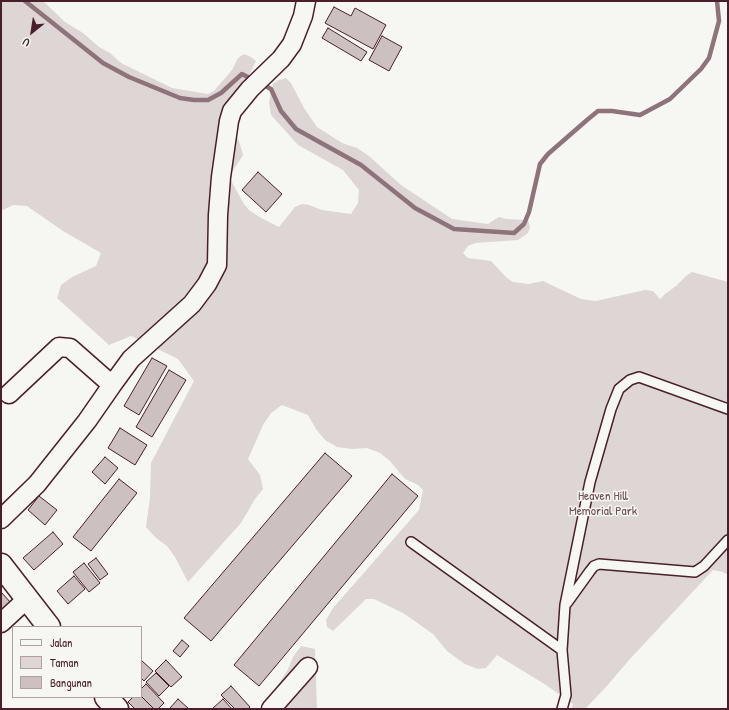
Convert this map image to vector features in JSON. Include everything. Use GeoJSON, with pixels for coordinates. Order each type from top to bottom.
{"type":"FeatureCollection","features":[{"type":"Feature","properties":{"kind":"street"},"geometry":{"type":"LineString","coordinates":[[1,519],[37,484],[88,421],[131,359],[192,304],[207,284],[217,265],[218,215],[221,184],[229,120],[232,111],[256,83],[281,59],[292,44],[303,16],[306,1]]}},
{"type":"Feature","properties":{"kind":"street"},"geometry":{"type":"LineString","coordinates":[[9,394],[59,347],[70,348],[112,385]]}},
{"type":"Feature","properties":{"kind":"street"},"geometry":{"type":"LineString","coordinates":[[1,565],[48,626]]}},
{"type":"Feature","properties":{"kind":"street"},"geometry":{"type":"LineString","coordinates":[[1,623],[27,599]]}},
{"type":"Feature","properties":{"kind":"street"},"geometry":{"type":"LineString","coordinates":[[272,709],[308,667]]}},
{"type":"Feature","properties":{"kind":"lane"},"geometry":{"type":"LineString","coordinates":[[562,709],[566,695],[562,650],[565,605],[590,482],[611,409],[619,389],[630,380],[639,377],[728,409]]}},
{"type":"Feature","properties":{"kind":"lane"},"geometry":{"type":"LineString","coordinates":[[565,605],[594,566],[599,564],[695,572],[704,566],[728,540]]}},
{"type":"Feature","properties":{"kind":"lane"},"geometry":{"type":"LineString","coordinates":[[411,542],[562,650]]}},
{"type":"Feature","properties":{"kind":"green space","name":"Heaven Hill Memorial Park"},"geometry":{"type":"Polygon","coordinates":[[[1,1],[43,1],[65,22],[83,33],[121,63],[172,88],[208,94],[214,91],[232,70],[238,58],[244,54],[256,61],[244,85],[235,135],[239,141],[243,155],[229,177],[249,210],[279,227],[295,207],[302,204],[322,210],[351,214],[358,203],[359,190],[343,170],[298,145],[271,115],[269,102],[273,84],[286,78],[291,83],[304,108],[317,127],[342,143],[357,148],[369,156],[401,185],[452,219],[488,224],[499,217],[506,219],[528,220],[530,227],[528,233],[518,240],[475,243],[468,246],[463,253],[468,258],[491,261],[507,278],[513,282],[529,284],[543,281],[581,299],[596,301],[645,290],[653,291],[660,299],[692,272],[728,282],[728,575],[723,572],[713,570],[585,709],[571,709],[573,704],[546,685],[497,655],[486,668],[478,669],[465,664],[447,651],[433,634],[403,613],[374,599],[366,599],[333,631],[327,627],[326,620],[333,608],[419,510],[423,490],[418,485],[405,479],[390,461],[380,453],[367,448],[352,449],[337,447],[325,440],[316,429],[308,415],[282,405],[271,413],[263,425],[248,459],[260,475],[263,489],[255,499],[241,523],[188,582],[175,557],[167,546],[156,538],[146,527],[150,498],[151,463],[194,381],[178,359],[131,336],[109,345],[57,298],[61,285],[72,277],[96,266],[101,253],[63,231],[27,206],[13,205],[1,211],[1,1]]]}},
{"type":"Feature","properties":{"kind":"green space"},"geometry":{"type":"Polygon","coordinates":[[[301,646],[315,649],[317,709],[263,709],[288,669],[293,657],[301,646]]]}},
{"type":"Feature","properties":{"kind":"building"},"geometry":{"type":"Polygon","coordinates":[[[334,7],[351,16],[355,8],[386,25],[373,49],[325,23],[334,7]]]}},
{"type":"Feature","properties":{"kind":"building"},"geometry":{"type":"Polygon","coordinates":[[[328,28],[367,52],[361,61],[322,38],[328,28]]]}},
{"type":"Feature","properties":{"kind":"building"},"geometry":{"type":"Polygon","coordinates":[[[382,36],[402,47],[389,71],[369,60],[382,36]]]}},
{"type":"Feature","properties":{"kind":"building"},"geometry":{"type":"Polygon","coordinates":[[[258,172],[282,194],[266,212],[242,190],[258,172]]]}},
{"type":"Feature","properties":{"kind":"building"},"geometry":{"type":"Polygon","coordinates":[[[152,358],[167,366],[139,415],[124,406],[152,358]]]}},
{"type":"Feature","properties":{"kind":"building"},"geometry":{"type":"Polygon","coordinates":[[[169,370],[186,380],[152,437],[136,427],[169,370]]]}},
{"type":"Feature","properties":{"kind":"building"},"geometry":{"type":"Polygon","coordinates":[[[120,428],[147,445],[135,465],[108,448],[120,428]]]}},
{"type":"Feature","properties":{"kind":"building"},"geometry":{"type":"Polygon","coordinates":[[[325,453],[352,476],[211,641],[184,618],[325,453]]]}},
{"type":"Feature","properties":{"kind":"building"},"geometry":{"type":"Polygon","coordinates":[[[105,457],[118,468],[105,484],[92,472],[105,457]]]}},
{"type":"Feature","properties":{"kind":"building"},"geometry":{"type":"Polygon","coordinates":[[[392,474],[418,496],[259,686],[234,665],[392,474]]]}},
{"type":"Feature","properties":{"kind":"building"},"geometry":{"type":"Polygon","coordinates":[[[119,479],[137,493],[91,551],[73,537],[119,479]]]}},
{"type":"Feature","properties":{"kind":"building"},"geometry":{"type":"Polygon","coordinates":[[[39,496],[57,510],[45,525],[28,510],[39,496]]]}},
{"type":"Feature","properties":{"kind":"building"},"geometry":{"type":"Polygon","coordinates":[[[53,532],[63,544],[34,570],[23,558],[53,532]]]}},
{"type":"Feature","properties":{"kind":"building"},"geometry":{"type":"Polygon","coordinates":[[[96,558],[108,574],[100,580],[88,564],[96,558]]]}},
{"type":"Feature","properties":{"kind":"building"},"geometry":{"type":"Polygon","coordinates":[[[84,563],[100,583],[89,592],[73,572],[84,563]]]}},
{"type":"Feature","properties":{"kind":"building"},"geometry":{"type":"Polygon","coordinates":[[[74,576],[85,589],[68,604],[57,591],[74,576]]]}},
{"type":"Feature","properties":{"kind":"building"},"geometry":{"type":"Polygon","coordinates":[[[1,592],[12,604],[1,615],[1,592]]]}},
{"type":"Feature","properties":{"kind":"building"},"geometry":{"type":"Polygon","coordinates":[[[182,640],[189,646],[180,657],[173,651],[182,640]]]}},
{"type":"Feature","properties":{"kind":"building"},"geometry":{"type":"Polygon","coordinates":[[[166,660],[182,677],[171,687],[155,671],[166,660]]]}},
{"type":"Feature","properties":{"kind":"building"},"geometry":{"type":"Polygon","coordinates":[[[142,661],[153,671],[144,681],[142,679],[142,661]]]}},
{"type":"Feature","properties":{"kind":"building"},"geometry":{"type":"Polygon","coordinates":[[[156,673],[169,686],[159,696],[146,682],[156,673]]]}},
{"type":"Feature","properties":{"kind":"building"},"geometry":{"type":"Polygon","coordinates":[[[146,684],[164,703],[158,709],[154,709],[142,697],[142,688],[146,684]]]}},
{"type":"Feature","properties":{"kind":"building"},"geometry":{"type":"Polygon","coordinates":[[[231,686],[250,707],[248,709],[235,709],[221,695],[231,686]]]}},
{"type":"Feature","properties":{"kind":"building"},"geometry":{"type":"Polygon","coordinates":[[[142,697],[154,709],[135,709],[128,702],[132,698],[142,697]]]}},
{"type":"Feature","properties":{"kind":"building"},"geometry":{"type":"Polygon","coordinates":[[[178,699],[189,709],[171,709],[170,708],[178,699]]]}},
{"type":"Feature","properties":{"kind":"building"},"geometry":{"type":"Polygon","coordinates":[[[223,699],[232,709],[212,709],[223,699]]]}},
{"type":"Feature","properties":{"kind":"waterway"},"geometry":{"type":"LineString","coordinates":[[25,1],[103,63],[129,77],[180,98],[208,100],[221,93],[242,74],[253,80]]}},
{"type":"Feature","properties":{"kind":"waterway"},"geometry":{"type":"LineString","coordinates":[[262,84],[271,89],[281,111],[296,129],[361,165],[415,208],[454,229],[514,233],[524,224],[529,212],[540,164],[548,154],[598,111],[612,111],[640,115],[670,99],[701,69],[709,58],[719,21],[717,1]]}}]}
